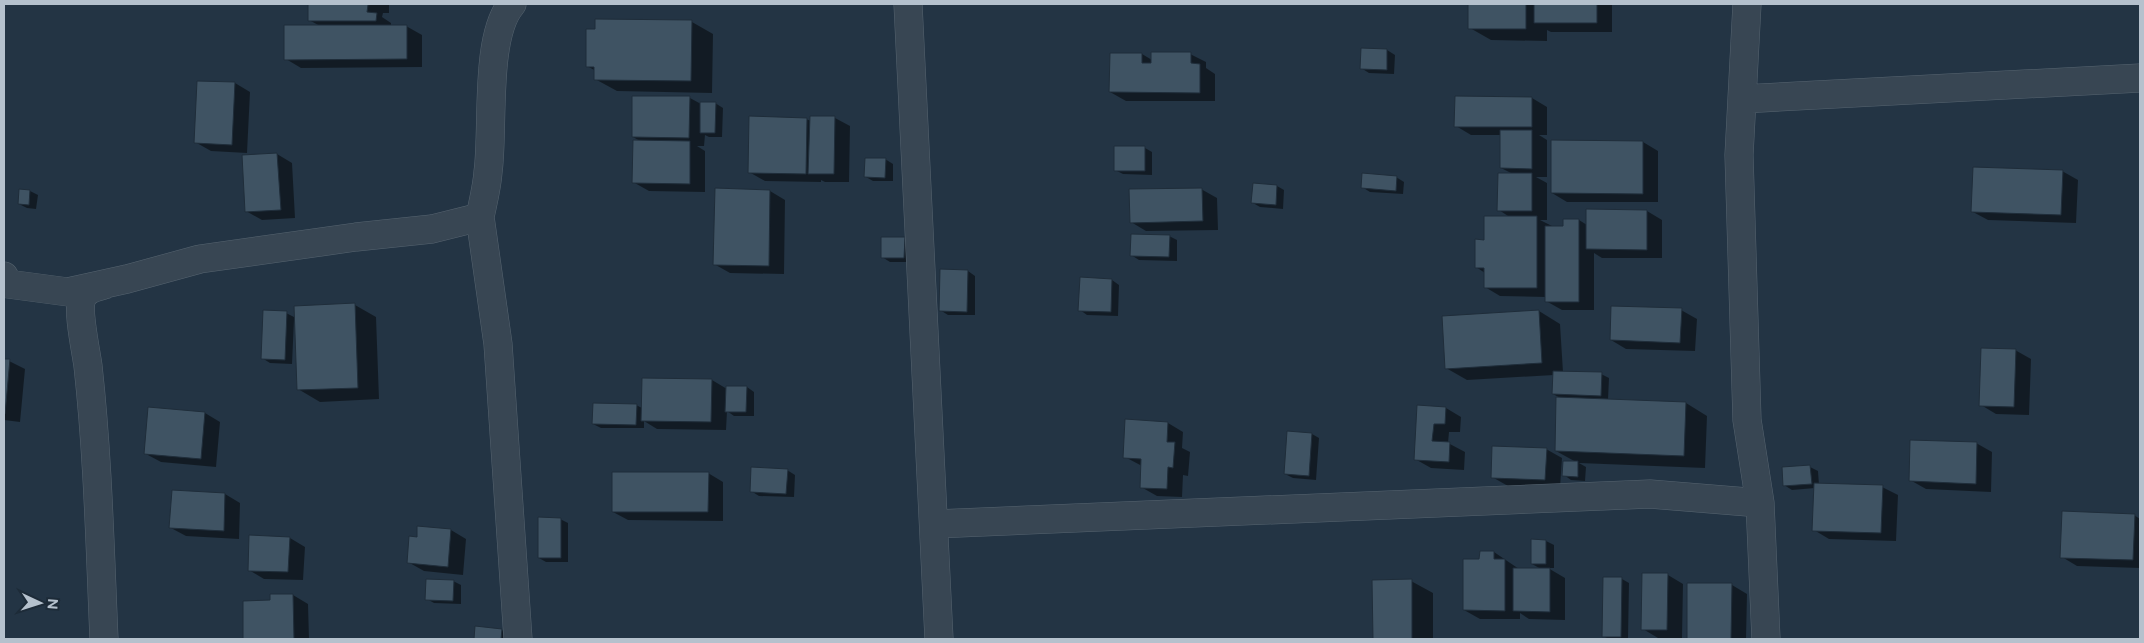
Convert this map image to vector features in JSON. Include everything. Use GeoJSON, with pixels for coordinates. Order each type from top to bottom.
{"type":"FeatureCollection","features":[{"type":"Feature","properties":{"kind":"street"},"geometry":{"type":"LineString","coordinates":[[512,4],[507,10],[495,44],[488,172],[480,217],[498,344],[518,639]]}},
{"type":"Feature","properties":{"kind":"street"},"geometry":{"type":"LineString","coordinates":[[908,4],[935,524],[939,639]]}},
{"type":"Feature","properties":{"kind":"street"},"geometry":{"type":"LineString","coordinates":[[1747,4],[1739,155],[1747,420],[1760,503],[1766,639]]}},
{"type":"Feature","properties":{"kind":"street"},"geometry":{"type":"LineString","coordinates":[[1742,99],[2140,78]]}},
{"type":"Feature","properties":{"kind":"street"},"geometry":{"type":"LineString","coordinates":[[104,639],[99,518],[90,390],[81,311],[82,298],[91,288],[200,260],[356,237],[432,229],[480,217]]}},
{"type":"Feature","properties":{"kind":"street"},"geometry":{"type":"LineString","coordinates":[[4,276],[8,284],[68,292],[127,279]]}},
{"type":"Feature","properties":{"kind":"street"},"geometry":{"type":"LineString","coordinates":[[935,524],[1650,494],[1760,503]]}},
{"type":"Feature","properties":{"kind":"building"},"geometry":{"type":"Polygon","coordinates":[[[308,4],[374,4],[368,5],[367,12],[377,13],[376,21],[308,21],[308,4]]]}},
{"type":"Feature","properties":{"kind":"building"},"geometry":{"type":"Polygon","coordinates":[[[1468,4],[1526,4],[1526,29],[1468,29],[1468,4]]]}},
{"type":"Feature","properties":{"kind":"building"},"geometry":{"type":"Polygon","coordinates":[[[1534,4],[1597,4],[1597,23],[1534,23],[1534,4]]]}},
{"type":"Feature","properties":{"kind":"building"},"geometry":{"type":"Polygon","coordinates":[[[595,19],[692,20],[691,81],[594,80],[594,67],[586,67],[586,29],[595,29],[595,19]]]}},
{"type":"Feature","properties":{"kind":"building"},"geometry":{"type":"Polygon","coordinates":[[[284,25],[407,25],[407,59],[284,60],[284,25]]]}},
{"type":"Feature","properties":{"kind":"building"},"geometry":{"type":"Polygon","coordinates":[[[1361,48],[1387,49],[1387,70],[1360,69],[1361,48]]]}},
{"type":"Feature","properties":{"kind":"building"},"geometry":{"type":"Polygon","coordinates":[[[1151,52],[1191,52],[1191,63],[1200,64],[1200,93],[1109,92],[1110,53],[1142,53],[1142,63],[1151,63],[1151,52]]]}},
{"type":"Feature","properties":{"kind":"building"},"geometry":{"type":"Polygon","coordinates":[[[197,81],[235,82],[232,145],[194,143],[197,81]]]}},
{"type":"Feature","properties":{"kind":"building"},"geometry":{"type":"Polygon","coordinates":[[[632,96],[690,96],[689,138],[632,137],[632,96]]]}},
{"type":"Feature","properties":{"kind":"building"},"geometry":{"type":"Polygon","coordinates":[[[1455,96],[1532,97],[1532,127],[1454,127],[1455,96]]]}},
{"type":"Feature","properties":{"kind":"building"},"geometry":{"type":"Polygon","coordinates":[[[700,102],[716,102],[715,133],[700,133],[700,102]]]}},
{"type":"Feature","properties":{"kind":"building"},"geometry":{"type":"Polygon","coordinates":[[[749,116],[807,118],[806,174],[748,173],[749,116]]]}},
{"type":"Feature","properties":{"kind":"building"},"geometry":{"type":"Polygon","coordinates":[[[810,116],[835,116],[834,174],[808,174],[810,116]]]}},
{"type":"Feature","properties":{"kind":"building"},"geometry":{"type":"Polygon","coordinates":[[[1500,130],[1532,130],[1532,169],[1500,168],[1500,130]]]}},
{"type":"Feature","properties":{"kind":"building"},"geometry":{"type":"Polygon","coordinates":[[[633,140],[690,141],[690,184],[632,183],[633,140]]]}},
{"type":"Feature","properties":{"kind":"building"},"geometry":{"type":"Polygon","coordinates":[[[1551,140],[1643,141],[1643,194],[1551,193],[1551,140]]]}},
{"type":"Feature","properties":{"kind":"building"},"geometry":{"type":"Polygon","coordinates":[[[1114,146],[1145,146],[1145,171],[1114,171],[1114,146]]]}},
{"type":"Feature","properties":{"kind":"building"},"geometry":{"type":"Polygon","coordinates":[[[277,153],[281,210],[245,212],[242,155],[277,153]]]}},
{"type":"Feature","properties":{"kind":"building"},"geometry":{"type":"Polygon","coordinates":[[[865,158],[886,158],[885,178],[864,177],[865,158]]]}},
{"type":"Feature","properties":{"kind":"building"},"geometry":{"type":"Polygon","coordinates":[[[1973,167],[2063,170],[2061,215],[1971,212],[1973,167]]]}},
{"type":"Feature","properties":{"kind":"building"},"geometry":{"type":"Polygon","coordinates":[[[1362,173],[1397,176],[1396,191],[1361,188],[1362,173]]]}},
{"type":"Feature","properties":{"kind":"building"},"geometry":{"type":"Polygon","coordinates":[[[1498,173],[1532,173],[1532,211],[1497,211],[1498,173]]]}},
{"type":"Feature","properties":{"kind":"building"},"geometry":{"type":"Polygon","coordinates":[[[1253,183],[1277,185],[1276,205],[1251,203],[1253,183]]]}},
{"type":"Feature","properties":{"kind":"building"},"geometry":{"type":"Polygon","coordinates":[[[715,188],[770,190],[769,266],[713,265],[715,188]]]}},
{"type":"Feature","properties":{"kind":"building"},"geometry":{"type":"Polygon","coordinates":[[[1202,188],[1203,221],[1130,223],[1129,189],[1202,188]]]}},
{"type":"Feature","properties":{"kind":"building"},"geometry":{"type":"Polygon","coordinates":[[[19,189],[30,190],[29,205],[18,204],[19,189]]]}},
{"type":"Feature","properties":{"kind":"building"},"geometry":{"type":"Polygon","coordinates":[[[1586,209],[1647,210],[1647,250],[1586,249],[1586,209]]]}},
{"type":"Feature","properties":{"kind":"building"},"geometry":{"type":"Polygon","coordinates":[[[1484,216],[1537,216],[1537,288],[1484,288],[1484,268],[1475,268],[1475,239],[1484,240],[1484,216]]]}},
{"type":"Feature","properties":{"kind":"building"},"geometry":{"type":"Polygon","coordinates":[[[1563,219],[1579,219],[1579,302],[1545,302],[1545,226],[1563,226],[1563,219]]]}},
{"type":"Feature","properties":{"kind":"building"},"geometry":{"type":"Polygon","coordinates":[[[1131,234],[1170,235],[1169,257],[1130,256],[1131,234]]]}},
{"type":"Feature","properties":{"kind":"building"},"geometry":{"type":"Polygon","coordinates":[[[881,237],[905,237],[904,258],[881,258],[881,237]]]}},
{"type":"Feature","properties":{"kind":"building"},"geometry":{"type":"Polygon","coordinates":[[[940,269],[968,270],[967,312],[939,311],[940,269]]]}},
{"type":"Feature","properties":{"kind":"building"},"geometry":{"type":"Polygon","coordinates":[[[1080,277],[1112,279],[1111,312],[1078,311],[1080,277]]]}},
{"type":"Feature","properties":{"kind":"building"},"geometry":{"type":"Polygon","coordinates":[[[355,303],[358,388],[297,390],[294,306],[355,303]]]}},
{"type":"Feature","properties":{"kind":"building"},"geometry":{"type":"Polygon","coordinates":[[[1611,306],[1682,308],[1680,343],[1610,340],[1611,306]]]}},
{"type":"Feature","properties":{"kind":"building"},"geometry":{"type":"Polygon","coordinates":[[[263,310],[287,311],[285,360],[261,359],[263,310]]]}},
{"type":"Feature","properties":{"kind":"building"},"geometry":{"type":"Polygon","coordinates":[[[1539,310],[1542,363],[1445,369],[1442,316],[1539,310]]]}},
{"type":"Feature","properties":{"kind":"building"},"geometry":{"type":"Polygon","coordinates":[[[1981,348],[2016,349],[2014,407],[1979,406],[1981,348]]]}},
{"type":"Feature","properties":{"kind":"building"},"geometry":{"type":"Polygon","coordinates":[[[4,359],[10,359],[5,414],[4,414],[4,359]]]}},
{"type":"Feature","properties":{"kind":"building"},"geometry":{"type":"Polygon","coordinates":[[[1553,371],[1602,372],[1601,396],[1552,394],[1553,371]]]}},
{"type":"Feature","properties":{"kind":"building"},"geometry":{"type":"Polygon","coordinates":[[[642,378],[712,379],[711,422],[641,421],[642,378]]]}},
{"type":"Feature","properties":{"kind":"building"},"geometry":{"type":"Polygon","coordinates":[[[726,386],[747,386],[746,412],[725,412],[726,386]]]}},
{"type":"Feature","properties":{"kind":"building"},"geometry":{"type":"Polygon","coordinates":[[[1556,397],[1686,402],[1684,456],[1555,451],[1556,397]]]}},
{"type":"Feature","properties":{"kind":"building"},"geometry":{"type":"Polygon","coordinates":[[[593,403],[637,404],[636,425],[592,424],[593,403]]]}},
{"type":"Feature","properties":{"kind":"building"},"geometry":{"type":"Polygon","coordinates":[[[1417,405],[1446,407],[1445,424],[1434,424],[1432,441],[1450,442],[1449,462],[1414,460],[1417,405]]]}},
{"type":"Feature","properties":{"kind":"building"},"geometry":{"type":"Polygon","coordinates":[[[148,407],[205,412],[201,459],[144,454],[148,407]]]}},
{"type":"Feature","properties":{"kind":"building"},"geometry":{"type":"Polygon","coordinates":[[[1125,419],[1168,422],[1167,442],[1175,442],[1173,468],[1168,467],[1167,489],[1140,488],[1141,459],[1123,458],[1125,419]]]}},
{"type":"Feature","properties":{"kind":"building"},"geometry":{"type":"Polygon","coordinates":[[[1287,431],[1312,433],[1309,476],[1284,474],[1287,431]]]}},
{"type":"Feature","properties":{"kind":"building"},"geometry":{"type":"Polygon","coordinates":[[[1910,440],[1977,442],[1976,484],[1909,481],[1910,440]]]}},
{"type":"Feature","properties":{"kind":"building"},"geometry":{"type":"Polygon","coordinates":[[[1492,446],[1547,448],[1545,480],[1491,478],[1492,446]]]}},
{"type":"Feature","properties":{"kind":"building"},"geometry":{"type":"Polygon","coordinates":[[[1563,461],[1578,461],[1578,477],[1562,476],[1563,461]]]}},
{"type":"Feature","properties":{"kind":"building"},"geometry":{"type":"Polygon","coordinates":[[[1810,465],[1812,484],[1783,486],[1782,467],[1810,465]]]}},
{"type":"Feature","properties":{"kind":"building"},"geometry":{"type":"Polygon","coordinates":[[[751,467],[788,469],[786,494],[750,492],[751,467]]]}},
{"type":"Feature","properties":{"kind":"building"},"geometry":{"type":"Polygon","coordinates":[[[612,472],[709,472],[708,512],[612,512],[612,472]]]}},
{"type":"Feature","properties":{"kind":"building"},"geometry":{"type":"Polygon","coordinates":[[[1814,483],[1883,485],[1881,533],[1812,531],[1814,483]]]}},
{"type":"Feature","properties":{"kind":"building"},"geometry":{"type":"Polygon","coordinates":[[[172,490],[225,493],[224,531],[169,528],[172,490]]]}},
{"type":"Feature","properties":{"kind":"building"},"geometry":{"type":"Polygon","coordinates":[[[2062,511],[2135,514],[2133,560],[2060,558],[2062,511]]]}},
{"type":"Feature","properties":{"kind":"building"},"geometry":{"type":"Polygon","coordinates":[[[538,517],[561,518],[561,558],[538,558],[538,517]]]}},
{"type":"Feature","properties":{"kind":"building"},"geometry":{"type":"Polygon","coordinates":[[[417,526],[451,529],[448,567],[407,563],[409,536],[417,537],[417,526]]]}},
{"type":"Feature","properties":{"kind":"building"},"geometry":{"type":"Polygon","coordinates":[[[249,535],[290,537],[288,572],[248,571],[249,535]]]}},
{"type":"Feature","properties":{"kind":"building"},"geometry":{"type":"Polygon","coordinates":[[[1531,539],[1546,540],[1546,564],[1531,564],[1531,539]]]}},
{"type":"Feature","properties":{"kind":"building"},"geometry":{"type":"Polygon","coordinates":[[[1480,551],[1494,551],[1494,559],[1505,559],[1505,611],[1463,610],[1463,559],[1479,559],[1480,551]]]}},
{"type":"Feature","properties":{"kind":"building"},"geometry":{"type":"Polygon","coordinates":[[[1513,568],[1550,568],[1550,612],[1513,611],[1513,568]]]}},
{"type":"Feature","properties":{"kind":"building"},"geometry":{"type":"Polygon","coordinates":[[[1642,573],[1668,573],[1667,630],[1641,630],[1642,573]]]}},
{"type":"Feature","properties":{"kind":"building"},"geometry":{"type":"Polygon","coordinates":[[[1603,577],[1622,577],[1621,637],[1602,637],[1603,577]]]}},
{"type":"Feature","properties":{"kind":"building"},"geometry":{"type":"Polygon","coordinates":[[[426,579],[454,580],[453,601],[425,600],[426,579]]]}},
{"type":"Feature","properties":{"kind":"building"},"geometry":{"type":"Polygon","coordinates":[[[1412,579],[1412,639],[1373,639],[1372,580],[1412,579]]]}},
{"type":"Feature","properties":{"kind":"building"},"geometry":{"type":"Polygon","coordinates":[[[1687,583],[1732,583],[1731,639],[1687,639],[1687,583]]]}},
{"type":"Feature","properties":{"kind":"building"},"geometry":{"type":"Polygon","coordinates":[[[270,594],[293,594],[294,639],[243,639],[243,601],[270,600],[270,594]]]}},
{"type":"Feature","properties":{"kind":"building"},"geometry":{"type":"Polygon","coordinates":[[[475,626],[502,629],[501,639],[474,639],[475,626]]]}}]}
